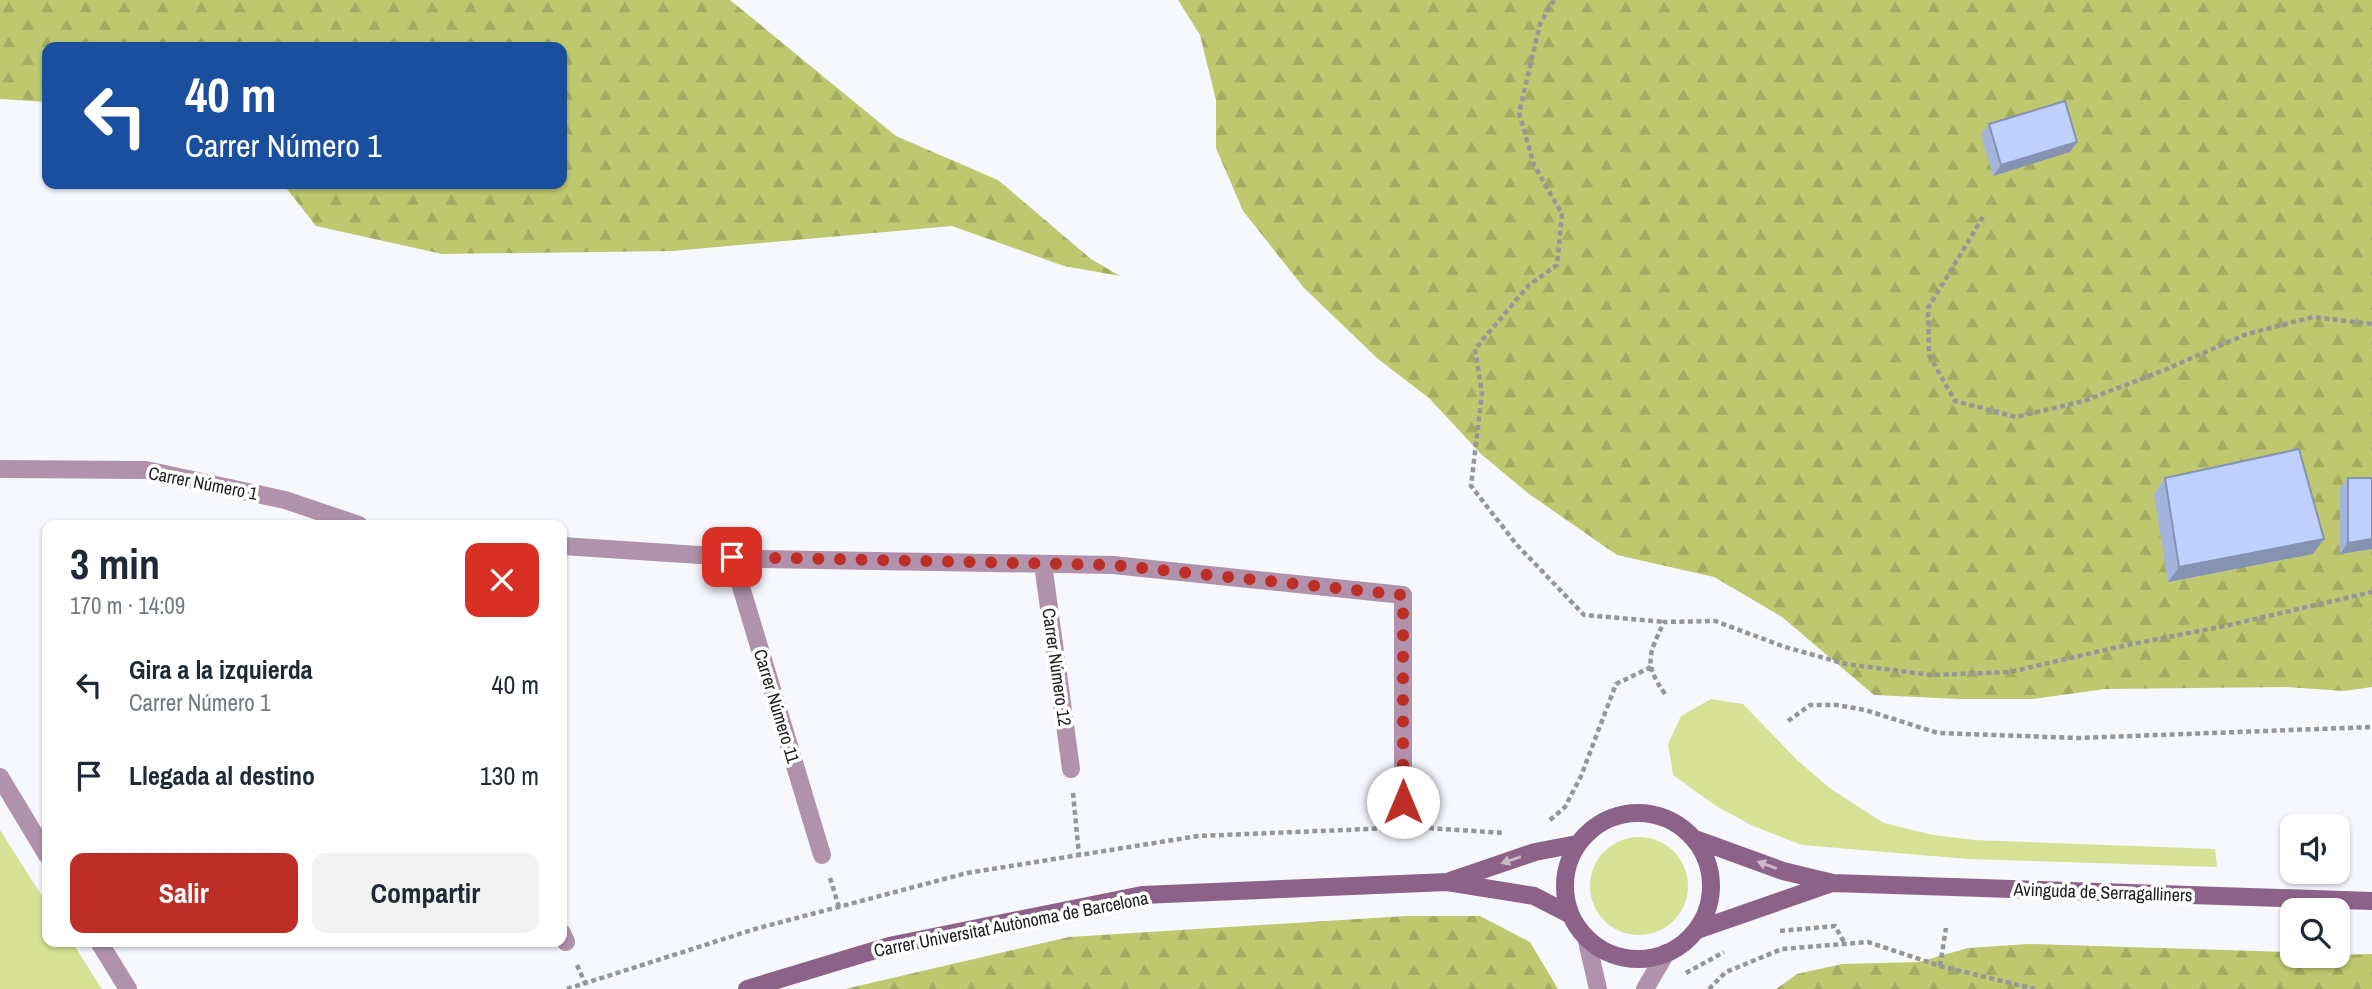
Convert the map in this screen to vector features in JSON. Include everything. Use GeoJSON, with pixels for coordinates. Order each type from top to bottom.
{"type":"FeatureCollection","features":[{"type":"Feature","properties":{"kind":"street","name":"Carrer Número 1"},"geometry":{"type":"LineString","coordinates":[[0,469],[146,470],[285,500],[344,520]]}},
{"type":"Feature","properties":{"kind":"street"},"geometry":{"type":"LineString","coordinates":[[567,546],[732,557],[1113,565],[1403,595],[1403,802]]}},
{"type":"Feature","properties":{"kind":"street","name":"Carrer Número 11"},"geometry":{"type":"LineString","coordinates":[[732,557],[822,855]]}},
{"type":"Feature","properties":{"kind":"street","name":"Carrer Número 12"},"geometry":{"type":"LineString","coordinates":[[1044,564],[1071,769]]}},
{"type":"Feature","properties":{"kind":"street"},"geometry":{"type":"LineString","coordinates":[[0,777],[42,847]]}},
{"type":"Feature","properties":{"kind":"street"},"geometry":{"type":"LineString","coordinates":[[1632,813],[1653,814],[1670,820],[1695,839],[1706,857],[1711,884],[1709,905],[1697,930],[1678,948],[1645,959],[1623,958],[1597,947],[1586,937],[1571,915],[1565,885],[1568,864],[1577,845],[1590,830],[1606,820],[1632,813]]}},
{"type":"Feature","properties":{"kind":"street","name":"Avinguda de Serragalliners"},"geometry":{"type":"LineString","coordinates":[[1695,839],[1783,871],[1833,883],[2372,901]]}},
{"type":"Feature","properties":{"kind":"street","name":"Carrer Universitat Autònoma de Barcelona"},"geometry":{"type":"LineString","coordinates":[[1447,882],[1535,852],[1577,845]]}},
{"type":"Feature","properties":{"kind":"street","name":"Carrer Universitat Autònoma de Barcelona"},"geometry":{"type":"LineString","coordinates":[[747,989],[889,946],[1142,895],[1447,882],[1534,896],[1571,915]]}},
{"type":"Feature","properties":{"kind":"street","name":"Avinguda de Serragalliners"},"geometry":{"type":"LineString","coordinates":[[1697,930],[1833,883]]}},
{"type":"Feature","properties":{"kind":"street"},"geometry":{"type":"LineString","coordinates":[[1586,937],[1598,989]]}},
{"type":"Feature","properties":{"kind":"street"},"geometry":{"type":"LineString","coordinates":[[102,947],[128,989]]}},
{"type":"Feature","properties":{"kind":"street"},"geometry":{"type":"LineString","coordinates":[[1645,989],[1666,953]]}},
{"type":"Feature","properties":{"kind":"path"},"geometry":{"type":"LineString","coordinates":[[1554,0],[1539,24],[1519,113],[1534,165],[1562,214],[1557,265],[1529,285],[1475,349],[1482,393],[1471,486],[1517,545],[1584,615],[1667,622],[1715,621],[1786,647],[1846,664],[1931,675],[2010,672],[2372,592]]}},
{"type":"Feature","properties":{"kind":"path"},"geometry":{"type":"LineString","coordinates":[[1983,217],[1928,308],[1929,355],[1955,401],[2016,417],[2084,401],[2247,334],[2313,317],[2372,324]]}},
{"type":"Feature","properties":{"kind":"path"},"geometry":{"type":"LineString","coordinates":[[1665,694],[1652,676],[1650,651],[1664,622],[1667,622]]}},
{"type":"Feature","properties":{"kind":"path"},"geometry":{"type":"LineString","coordinates":[[1549,821],[1565,807],[1581,776],[1616,684],[1651,667]]}},
{"type":"Feature","properties":{"kind":"path"},"geometry":{"type":"LineString","coordinates":[[1788,721],[1810,705],[1837,705],[1865,710],[1938,733],[2078,738],[2372,727]]}},
{"type":"Feature","properties":{"kind":"path"},"geometry":{"type":"LineString","coordinates":[[1071,769],[1079,855]]}},
{"type":"Feature","properties":{"kind":"path"},"geometry":{"type":"LineString","coordinates":[[567,989],[755,929],[967,873],[1198,836],[1419,827],[1507,834]]}},
{"type":"Feature","properties":{"kind":"path"},"geometry":{"type":"LineString","coordinates":[[1770,932],[1835,926],[1845,944]]}},
{"type":"Feature","properties":{"kind":"path"},"geometry":{"type":"LineString","coordinates":[[1940,966],[1945,929]]}},
{"type":"Feature","properties":{"kind":"path"},"geometry":{"type":"LineString","coordinates":[[1709,989],[1727,972],[1782,949],[1868,942],[1940,966],[2035,989]]}},
{"type":"Feature","properties":{"kind":"path"},"geometry":{"type":"LineString","coordinates":[[1678,981],[1686,973],[1733,946]]}},
{"type":"Feature","properties":{"kind":"green space"},"geometry":{"type":"Polygon","coordinates":[[[0,0],[730,0],[896,136],[998,180],[1091,259],[1120,276],[1064,266],[952,226],[673,251],[442,254],[316,226],[287,189],[567,189],[567,42],[42,42],[42,102],[0,99],[0,0]]]}},
{"type":"Feature","properties":{"kind":"green space"},"geometry":{"type":"Polygon","coordinates":[[[1178,0],[2372,0],[2372,687],[2344,691],[2285,687],[2105,689],[2033,699],[1874,695],[1782,617],[1714,577],[1617,555],[1529,494],[1481,454],[1430,399],[1377,358],[1304,288],[1243,211],[1216,148],[1216,100],[1200,35],[1178,0]]]}},
{"type":"Feature","properties":{"kind":"green space"},"geometry":{"type":"Polygon","coordinates":[[[1711,699],[1743,704],[1797,760],[1831,789],[1884,823],[1933,835],[1975,840],[2215,849],[2217,867],[1968,859],[1802,845],[1753,826],[1716,806],[1673,775],[1668,744],[1681,716],[1711,699]]]}},
{"type":"Feature","properties":{"kind":"green space"},"geometry":{"type":"Polygon","coordinates":[[[0,830],[42,896],[42,947],[75,947],[102,989],[0,989],[0,830]]]}},
{"type":"Feature","properties":{"kind":"green space"},"geometry":{"type":"Polygon","coordinates":[[[1639,837],[1658,840],[1674,851],[1685,867],[1688,886],[1685,905],[1674,921],[1658,932],[1639,935],[1620,932],[1604,921],[1593,905],[1590,886],[1593,867],[1604,851],[1620,840],[1639,837]]]}},
{"type":"Feature","properties":{"kind":"green space"},"geometry":{"type":"Polygon","coordinates":[[[1406,916],[1480,916],[1530,942],[1558,989],[845,989],[1069,937],[1406,916]]]}},
{"type":"Feature","properties":{"kind":"green space"},"geometry":{"type":"Polygon","coordinates":[[[2028,944],[2280,952],[2280,968],[2350,968],[2350,955],[2372,954],[2372,989],[1776,989],[1797,974],[1842,964],[1919,962],[1968,948],[2028,944]]]}},
{"type":"Feature","properties":{"kind":"building"},"geometry":{"type":"Polygon","coordinates":[[[2065,101],[2077,142],[2001,165],[1989,124],[2065,101]]]}},
{"type":"Feature","properties":{"kind":"building"},"geometry":{"type":"Polygon","coordinates":[[[2299,449],[2324,539],[2179,567],[2165,478],[2299,449]]]}},
{"type":"Feature","properties":{"kind":"building"},"geometry":{"type":"Polygon","coordinates":[[[2348,478],[2372,478],[2372,539],[2348,543],[2348,478]]]}},
{"type":"Feature","properties":{"kind":"route"},"geometry":{"type":"LineString","coordinates":[[732,557],[1113,565],[1403,595],[1403,802]]}}]}
